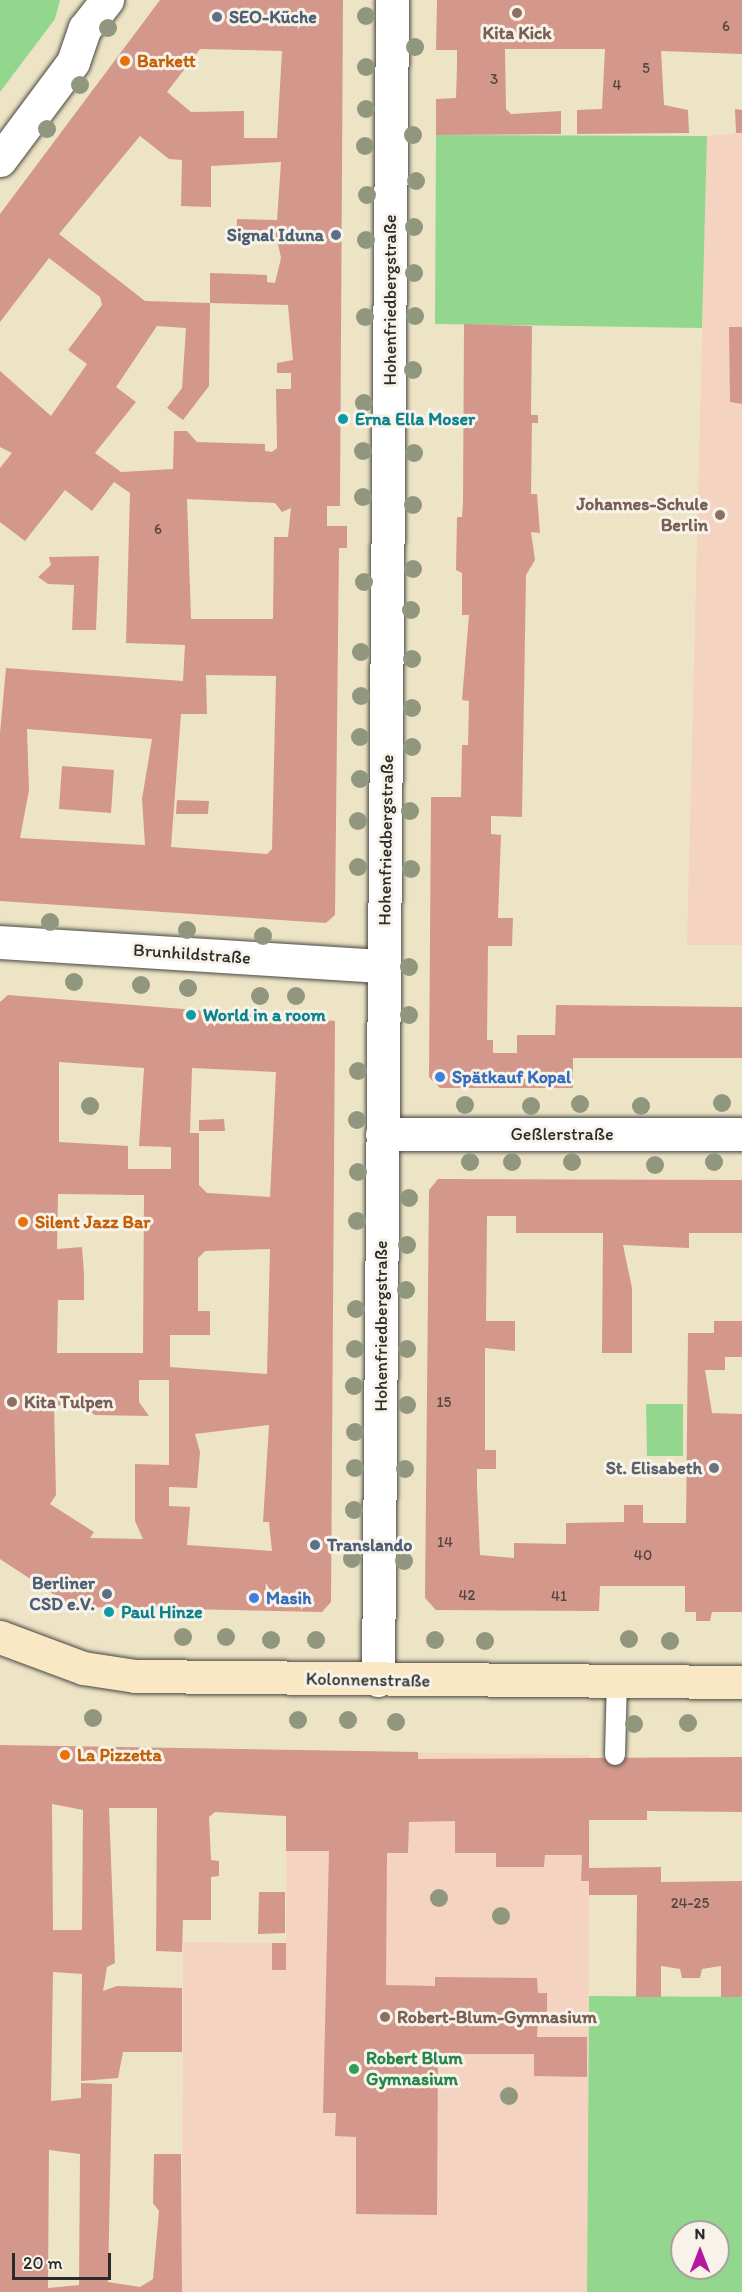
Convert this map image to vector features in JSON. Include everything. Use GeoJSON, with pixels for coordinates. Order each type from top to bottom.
{"type":"FeatureCollection","features":[{"type":"Feature","properties":{"kind":"main road","name":"Kolonnenstraße"},"geometry":{"type":"LineString","coordinates":[[0,1637],[83,1668],[135,1676],[742,1682]]}},
{"type":"Feature","properties":{"kind":"street"},"geometry":{"type":"LineString","coordinates":[[0,160],[74,62],[85,28],[107,0]]}},
{"type":"Feature","properties":{"kind":"street","name":"Hohenfriedbergstraße"},"geometry":{"type":"LineString","coordinates":[[378,1680],[392,0]]}},
{"type":"Feature","properties":{"kind":"street","name":"Brunhildstraße"},"geometry":{"type":"LineString","coordinates":[[0,942],[384,966]]}},
{"type":"Feature","properties":{"kind":"street","name":"Geßlerstraße"},"geometry":{"type":"LineString","coordinates":[[382,1134],[742,1134]]}},
{"type":"Feature","properties":{"kind":"lane"},"geometry":{"type":"LineString","coordinates":[[615,1755],[617,1681]]}},
{"type":"Feature","properties":{"kind":"shaded area","name":"Johannes-Schule Berlin"},"geometry":{"type":"Polygon","coordinates":[[[742,133],[742,945],[687,945],[707,136],[742,133]]]}},
{"type":"Feature","properties":{"kind":"shaded area","name":"Robert-Blum-Gymnasium"},"geometry":{"type":"Polygon","coordinates":[[[287,1751],[590,1755],[587,2292],[182,2292],[183,1942],[286,1943],[287,1751]]]}},
{"type":"Feature","properties":{"kind":"green space"},"geometry":{"type":"Polygon","coordinates":[[[0,0],[60,0],[55,19],[0,92],[0,0]]]}},
{"type":"Feature","properties":{"kind":"green space"},"geometry":{"type":"Polygon","coordinates":[[[436,135],[707,136],[702,328],[435,324],[436,135]]]}},
{"type":"Feature","properties":{"kind":"green space"},"geometry":{"type":"Polygon","coordinates":[[[646,1404],[683,1404],[683,1456],[647,1456],[646,1404]]]}},
{"type":"Feature","properties":{"kind":"green space"},"geometry":{"type":"Polygon","coordinates":[[[589,1996],[742,1997],[742,2292],[587,2292],[589,1996]]]}},
{"type":"Feature","properties":{"kind":"building"},"geometry":{"type":"Polygon","coordinates":[[[160,0],[343,0],[340,506],[327,506],[327,526],[347,526],[347,548],[339,548],[335,915],[326,923],[0,901],[0,733],[6,668],[183,681],[185,645],[126,643],[130,493],[114,482],[92,511],[65,490],[25,541],[0,522],[0,468],[12,453],[0,447],[0,371],[51,416],[87,364],[68,350],[102,305],[100,297],[49,258],[0,322],[0,214],[160,0]],[[200,49],[167,92],[191,112],[244,111],[244,138],[277,138],[282,51],[200,49]],[[140,136],[59,234],[145,301],[210,303],[210,273],[267,275],[267,282],[275,283],[281,258],[277,239],[236,241],[237,219],[277,220],[281,162],[211,166],[211,207],[181,206],[182,160],[169,159],[140,136]],[[210,303],[209,386],[183,420],[167,408],[182,388],[186,328],[157,326],[116,387],[136,402],[95,453],[121,472],[173,469],[174,431],[187,431],[197,442],[265,444],[265,451],[272,452],[277,448],[276,389],[291,389],[291,373],[277,373],[277,363],[293,360],[288,305],[210,303]],[[187,499],[191,619],[273,619],[274,537],[288,537],[291,508],[282,512],[275,503],[187,499]],[[206,675],[207,714],[181,714],[171,847],[267,854],[272,849],[276,676],[206,675]],[[27,729],[29,790],[20,838],[145,845],[142,799],[152,739],[27,729]]]}},
{"type":"Feature","properties":{"kind":"building"},"geometry":{"type":"Polygon","coordinates":[[[437,0],[742,0],[742,54],[661,51],[664,105],[688,110],[689,133],[577,134],[577,110],[602,109],[605,49],[505,49],[506,109],[511,114],[561,111],[561,134],[436,135],[436,99],[456,98],[457,65],[457,50],[436,50],[437,0]]]}},
{"type":"Feature","properties":{"kind":"building"},"geometry":{"type":"Polygon","coordinates":[[[735,109],[742,110],[742,133],[736,133],[735,109]]]}},
{"type":"Feature","properties":{"kind":"building"},"geometry":{"type":"Polygon","coordinates":[[[464,324],[532,326],[531,415],[538,415],[538,423],[532,423],[531,494],[537,494],[540,533],[531,532],[535,560],[526,575],[522,817],[491,816],[491,834],[501,835],[498,918],[513,918],[512,946],[488,946],[487,1040],[493,1040],[493,1053],[517,1053],[517,1035],[555,1035],[556,1005],[742,1007],[742,1058],[573,1058],[573,1088],[440,1088],[429,1077],[431,797],[461,797],[462,745],[468,745],[469,701],[462,700],[469,615],[462,615],[462,573],[456,570],[457,517],[462,517],[463,502],[464,324]]]}},
{"type":"Feature","properties":{"kind":"building"},"geometry":{"type":"Polygon","coordinates":[[[729,327],[742,327],[742,404],[730,402],[729,327]]]}},
{"type":"Feature","properties":{"kind":"building"},"geometry":{"type":"Polygon","coordinates":[[[99,556],[96,630],[72,630],[74,585],[48,584],[38,577],[51,565],[49,557],[99,556]]]}},
{"type":"Feature","properties":{"kind":"building"},"geometry":{"type":"Polygon","coordinates":[[[62,766],[114,770],[111,813],[59,809],[62,766]]]}},
{"type":"Feature","properties":{"kind":"building"},"geometry":{"type":"Polygon","coordinates":[[[177,800],[209,801],[208,814],[176,814],[177,800]]]}},
{"type":"Feature","properties":{"kind":"building"},"geometry":{"type":"Polygon","coordinates":[[[8,995],[335,1021],[331,1602],[322,1612],[70,1605],[0,1559],[0,1002],[8,995]],[[59,1062],[59,1142],[128,1146],[128,1169],[171,1169],[171,1147],[139,1146],[144,1068],[59,1062]],[[192,1068],[190,1133],[199,1133],[199,1185],[207,1193],[270,1197],[276,1072],[192,1068]],[[58,1194],[57,1249],[82,1247],[84,1300],[58,1300],[57,1353],[143,1353],[144,1195],[58,1194]],[[270,1249],[205,1251],[198,1258],[198,1311],[210,1311],[210,1335],[170,1335],[170,1367],[267,1374],[270,1249]],[[139,1380],[139,1402],[149,1416],[95,1415],[83,1407],[54,1405],[56,1495],[50,1504],[94,1532],[90,1538],[143,1539],[135,1521],[135,1464],[169,1465],[169,1380],[139,1380]],[[269,1425],[195,1434],[200,1452],[197,1488],[169,1487],[169,1506],[190,1507],[187,1545],[272,1551],[269,1522],[263,1522],[269,1425]]]}},
{"type":"Feature","properties":{"kind":"building"},"geometry":{"type":"Polygon","coordinates":[[[224,1119],[225,1131],[199,1131],[199,1120],[224,1119]]]}},
{"type":"Feature","properties":{"kind":"building"},"geometry":{"type":"Polygon","coordinates":[[[438,1179],[742,1180],[742,1233],[689,1233],[689,1248],[623,1245],[632,1288],[632,1353],[602,1353],[603,1233],[516,1233],[516,1216],[487,1216],[486,1321],[515,1321],[515,1351],[485,1348],[485,1450],[496,1450],[496,1469],[477,1469],[477,1486],[480,1555],[514,1558],[514,1543],[566,1544],[566,1523],[624,1522],[624,1505],[643,1505],[643,1523],[686,1523],[688,1333],[714,1333],[714,1321],[742,1321],[742,1357],[725,1357],[725,1370],[705,1370],[712,1413],[742,1414],[742,1612],[712,1612],[710,1621],[696,1621],[696,1612],[685,1612],[685,1586],[600,1586],[599,1611],[436,1610],[425,1598],[429,1190],[438,1179]]]}},
{"type":"Feature","properties":{"kind":"building"},"geometry":{"type":"Polygon","coordinates":[[[0,1745],[418,1752],[418,1759],[742,1757],[742,1812],[647,1811],[647,1820],[589,1820],[589,1868],[661,1867],[661,1882],[742,1881],[742,1997],[721,1997],[721,1966],[702,1969],[700,1978],[682,1978],[680,1969],[661,1966],[661,1997],[636,1997],[637,1895],[589,1895],[589,1881],[581,1881],[582,1855],[545,1855],[544,1867],[496,1867],[496,1853],[455,1853],[455,1821],[409,1822],[408,1853],[387,1853],[386,1985],[435,1986],[435,1977],[537,1978],[538,1993],[547,1993],[547,2014],[538,2014],[537,2037],[587,2037],[587,2077],[534,2076],[534,2054],[438,2054],[437,2215],[356,2214],[356,2137],[335,2136],[336,2113],[323,2113],[329,1851],[286,1851],[286,1816],[215,1812],[209,1817],[211,1860],[219,1861],[219,1876],[211,1877],[211,1920],[183,1920],[182,1952],[156,1951],[157,1808],[109,1808],[115,1963],[107,1967],[103,1991],[117,1986],[182,1988],[182,2052],[123,2052],[118,2078],[81,2081],[82,1974],[53,1972],[51,2101],[81,2098],[81,2083],[112,2084],[108,2282],[140,2287],[153,2279],[159,2211],[153,2203],[154,2154],[181,2154],[182,2292],[0,2292],[0,1745]],[[52,1804],[53,1930],[82,1930],[83,1810],[52,1804]],[[49,2150],[48,2288],[79,2285],[80,2154],[49,2150]]]}},
{"type":"Feature","properties":{"kind":"building"},"geometry":{"type":"Polygon","coordinates":[[[259,1892],[285,1892],[285,1933],[258,1934],[259,1892]]]}},
{"type":"Feature","properties":{"kind":"building"},"geometry":{"type":"Polygon","coordinates":[[[272,1943],[286,1943],[286,1970],[272,1970],[272,1943]]]}},
{"type":"Feature","properties":{"kind":"place","name":"Kita Kick"},"geometry":{"type":"Point","coordinates":[517,13]}},
{"type":"Feature","properties":{"kind":"place","name":"SEO-Küche"},"geometry":{"type":"Point","coordinates":[217,17]}},
{"type":"Feature","properties":{"kind":"place","name":"Barkett"},"geometry":{"type":"Point","coordinates":[125,61]}},
{"type":"Feature","properties":{"kind":"place","name":"Signal Iduna"},"geometry":{"type":"Point","coordinates":[336,235]}},
{"type":"Feature","properties":{"kind":"place","name":"Erna Ella Moser"},"geometry":{"type":"Point","coordinates":[343,419]}},
{"type":"Feature","properties":{"kind":"place","name":"Johannes-Schule Berlin"},"geometry":{"type":"Point","coordinates":[720,515]}},
{"type":"Feature","properties":{"kind":"place","name":"World in a room"},"geometry":{"type":"Point","coordinates":[191,1015]}},
{"type":"Feature","properties":{"kind":"place","name":"Spätkauf Kopal"},"geometry":{"type":"Point","coordinates":[440,1077]}},
{"type":"Feature","properties":{"kind":"place","name":"Silent Jazz Bar"},"geometry":{"type":"Point","coordinates":[23,1222]}},
{"type":"Feature","properties":{"kind":"place","name":"Kita Tulpen"},"geometry":{"type":"Point","coordinates":[12,1402]}},
{"type":"Feature","properties":{"kind":"place","name":"St. Elisabeth"},"geometry":{"type":"Point","coordinates":[714,1468]}},
{"type":"Feature","properties":{"kind":"place","name":"Translando"},"geometry":{"type":"Point","coordinates":[315,1545]}},
{"type":"Feature","properties":{"kind":"place","name":"Berliner CSD e.V."},"geometry":{"type":"Point","coordinates":[107,1594]}},
{"type":"Feature","properties":{"kind":"place","name":"Masih"},"geometry":{"type":"Point","coordinates":[254,1598]}},
{"type":"Feature","properties":{"kind":"place","name":"Paul Hinze"},"geometry":{"type":"Point","coordinates":[109,1612]}},
{"type":"Feature","properties":{"kind":"place","name":"La Pizzetta"},"geometry":{"type":"Point","coordinates":[65,1755]}},
{"type":"Feature","properties":{"kind":"place","name":"Robert-Blum-Gymnasium"},"geometry":{"type":"Point","coordinates":[385,2017]}},
{"type":"Feature","properties":{"kind":"place","name":"Robert Blum Gymnasium"},"geometry":{"type":"Point","coordinates":[354,2069]}}]}
